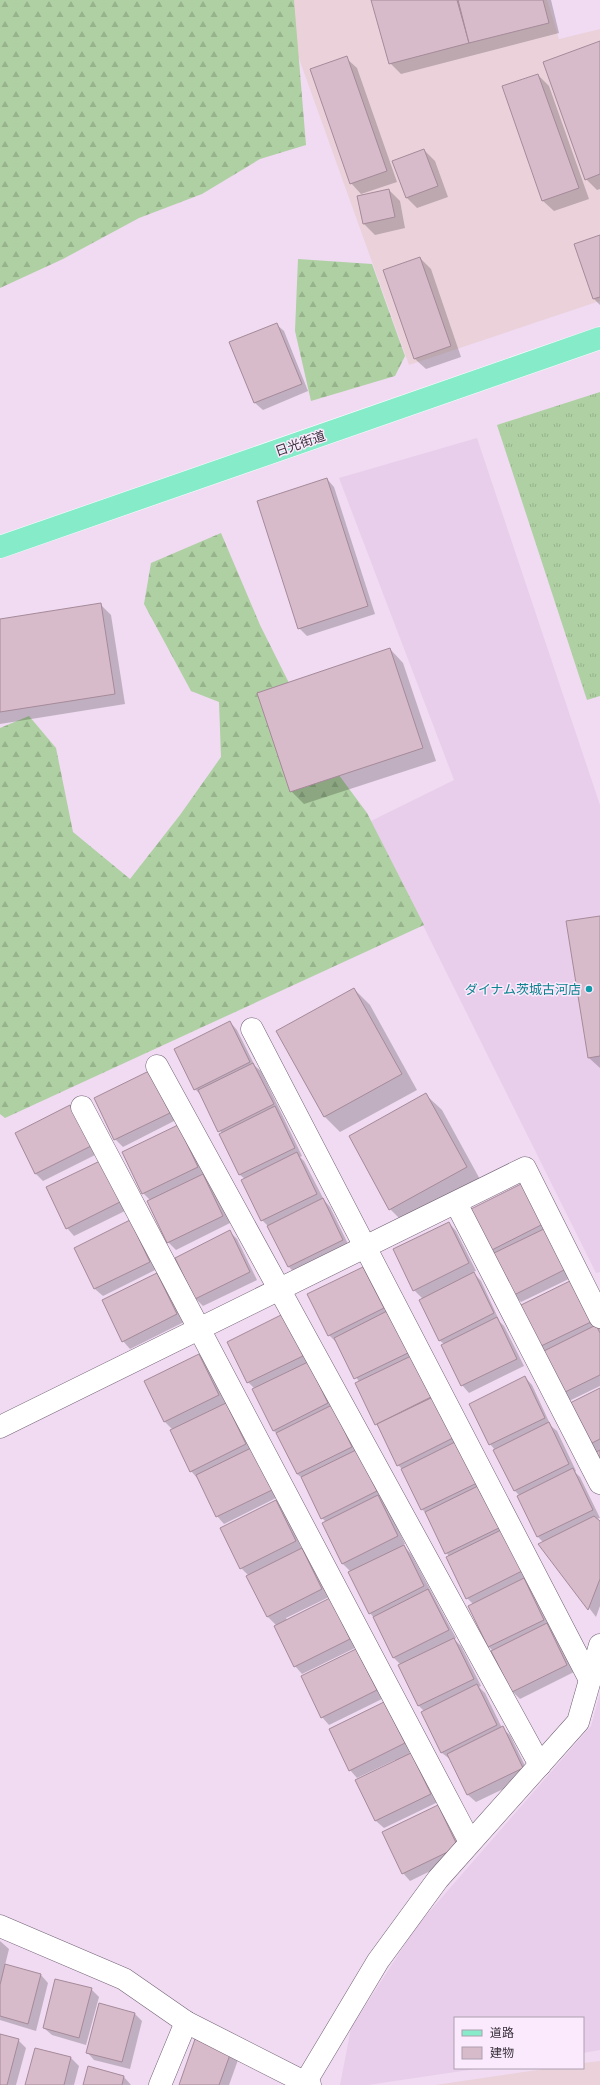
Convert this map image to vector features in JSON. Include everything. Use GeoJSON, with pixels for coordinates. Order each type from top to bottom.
{"type":"FeatureCollection","features":[{"type":"Feature","properties":{"kind":"main road","name":"日光街道"},"geometry":{"type":"LineString","coordinates":[[0,547],[600,338]]}},
{"type":"Feature","properties":{"kind":"street"},"geometry":{"type":"LineString","coordinates":[[252,1029],[590,1680]]}},
{"type":"Feature","properties":{"kind":"street"},"geometry":{"type":"LineString","coordinates":[[157,1066],[540,1765]]}},
{"type":"Feature","properties":{"kind":"street"},"geometry":{"type":"LineString","coordinates":[[82,1107],[470,1842]]}},
{"type":"Feature","properties":{"kind":"street"},"geometry":{"type":"LineString","coordinates":[[0,1427],[525,1168],[600,1317]]}},
{"type":"Feature","properties":{"kind":"street"},"geometry":{"type":"LineString","coordinates":[[456,1203],[600,1483]]}},
{"type":"Feature","properties":{"kind":"street"},"geometry":{"type":"LineString","coordinates":[[0,1926],[124,1979],[186,2022],[307,2084],[378,1961],[438,1879],[578,1722],[600,1645]]}},
{"type":"Feature","properties":{"kind":"street"},"geometry":{"type":"LineString","coordinates":[[160,2085],[186,2022]]}},
{"type":"Feature","properties":{"kind":"shaded area"},"geometry":{"type":"Polygon","coordinates":[[[278,0],[547,0],[559,39],[600,29],[600,301],[409,365],[278,0]]]}},
{"type":"Feature","properties":{"kind":"shaded area"},"geometry":{"type":"Polygon","coordinates":[[[477,438],[600,805],[600,1272],[596,1273],[371,821],[454,780],[339,478],[477,438]]]}},
{"type":"Feature","properties":{"kind":"shaded area"},"geometry":{"type":"Polygon","coordinates":[[[600,1693],[600,2050],[584,2053],[584,2017],[454,2017],[454,2069],[475,2069],[368,2085],[340,2085],[351,2028],[416,1927],[591,1726],[600,1693]]]}},
{"type":"Feature","properties":{"kind":"shaded area"},"geometry":{"type":"Polygon","coordinates":[[[600,2061],[600,2085],[435,2085],[544,2069],[584,2069],[584,2063],[600,2061]]]}},
{"type":"Feature","properties":{"kind":"green space"},"geometry":{"type":"Polygon","coordinates":[[[0,0],[294,0],[306,145],[260,159],[202,194],[139,218],[63,259],[0,288],[0,0]]]}},
{"type":"Feature","properties":{"kind":"green space"},"geometry":{"type":"Polygon","coordinates":[[[298,259],[372,264],[405,356],[395,376],[311,401],[295,331],[298,259]]]}},
{"type":"Feature","properties":{"kind":"green space"},"geometry":{"type":"Polygon","coordinates":[[[600,392],[600,696],[587,700],[497,425],[600,392]]]}},
{"type":"Feature","properties":{"kind":"green space"},"geometry":{"type":"Polygon","coordinates":[[[221,533],[260,625],[327,759],[367,813],[424,925],[5,1118],[0,1114],[0,728],[29,716],[56,748],[73,832],[130,879],[180,815],[221,757],[219,702],[191,691],[144,604],[151,563],[221,533]]]}},
{"type":"Feature","properties":{"kind":"building"},"geometry":{"type":"Polygon","coordinates":[[[371,0],[457,0],[469,43],[389,64],[371,0]]]}},
{"type":"Feature","properties":{"kind":"building"},"geometry":{"type":"Polygon","coordinates":[[[458,0],[543,0],[549,23],[469,43],[458,0]]]}},
{"type":"Feature","properties":{"kind":"building"},"geometry":{"type":"Polygon","coordinates":[[[600,41],[600,174],[585,180],[543,62],[600,41]]]}},
{"type":"Feature","properties":{"kind":"building"},"geometry":{"type":"Polygon","coordinates":[[[347,56],[387,171],[350,184],[310,69],[347,56]]]}},
{"type":"Feature","properties":{"kind":"building"},"geometry":{"type":"Polygon","coordinates":[[[538,74],[579,188],[542,201],[502,86],[538,74]]]}},
{"type":"Feature","properties":{"kind":"building"},"geometry":{"type":"Polygon","coordinates":[[[424,149],[438,186],[406,198],[392,161],[424,149]]]}},
{"type":"Feature","properties":{"kind":"building"},"geometry":{"type":"Polygon","coordinates":[[[389,189],[395,217],[363,224],[357,196],[389,189]]]}},
{"type":"Feature","properties":{"kind":"building"},"geometry":{"type":"Polygon","coordinates":[[[600,235],[600,297],[593,299],[574,244],[600,235]]]}},
{"type":"Feature","properties":{"kind":"building"},"geometry":{"type":"Polygon","coordinates":[[[420,257],[451,346],[414,359],[383,270],[420,257]]]}},
{"type":"Feature","properties":{"kind":"building"},"geometry":{"type":"Polygon","coordinates":[[[277,323],[302,384],[254,403],[229,342],[277,323]]]}},
{"type":"Feature","properties":{"kind":"building"},"geometry":{"type":"Polygon","coordinates":[[[327,478],[368,606],[298,629],[257,501],[327,478]]]}},
{"type":"Feature","properties":{"kind":"building"},"geometry":{"type":"Polygon","coordinates":[[[101,603],[115,694],[0,712],[0,619],[101,603]]]}},
{"type":"Feature","properties":{"kind":"building"},"geometry":{"type":"Polygon","coordinates":[[[390,648],[423,748],[290,792],[257,693],[390,648]]]}},
{"type":"Feature","properties":{"kind":"building","name":"ダイナム茨城古河店"},"geometry":{"type":"Polygon","coordinates":[[[600,916],[600,1056],[588,1058],[566,921],[600,916]]]}},
{"type":"Feature","properties":{"kind":"building"},"geometry":{"type":"Polygon","coordinates":[[[354,988],[402,1074],[324,1117],[276,1031],[354,988]]]}},
{"type":"Feature","properties":{"kind":"building"},"geometry":{"type":"Polygon","coordinates":[[[230,1021],[250,1062],[194,1090],[174,1049],[230,1021]]]}},
{"type":"Feature","properties":{"kind":"building"},"geometry":{"type":"Polygon","coordinates":[[[253,1063],[274,1104],[218,1132],[198,1090],[253,1063]]]}},
{"type":"Feature","properties":{"kind":"building"},"geometry":{"type":"Polygon","coordinates":[[[149,1071],[170,1113],[114,1140],[94,1098],[149,1071]]]}},
{"type":"Feature","properties":{"kind":"building"},"geometry":{"type":"Polygon","coordinates":[[[426,1093],[467,1167],[389,1210],[349,1136],[426,1093]]]}},
{"type":"Feature","properties":{"kind":"building"},"geometry":{"type":"Polygon","coordinates":[[[70,1105],[91,1146],[35,1174],[15,1133],[70,1105]]]}},
{"type":"Feature","properties":{"kind":"building"},"geometry":{"type":"Polygon","coordinates":[[[275,1106],[295,1148],[239,1175],[219,1134],[275,1106]]]}},
{"type":"Feature","properties":{"kind":"building"},"geometry":{"type":"Polygon","coordinates":[[[178,1125],[198,1167],[142,1194],[122,1152],[178,1125]]]}},
{"type":"Feature","properties":{"kind":"building"},"geometry":{"type":"Polygon","coordinates":[[[297,1152],[317,1194],[261,1221],[241,1180],[297,1152]]]}},
{"type":"Feature","properties":{"kind":"building"},"geometry":{"type":"Polygon","coordinates":[[[102,1160],[122,1201],[66,1229],[46,1187],[102,1160]]]}},
{"type":"Feature","properties":{"kind":"building"},"geometry":{"type":"Polygon","coordinates":[[[203,1174],[223,1216],[167,1243],[147,1201],[203,1174]]]}},
{"type":"Feature","properties":{"kind":"building"},"geometry":{"type":"Polygon","coordinates":[[[523,1183],[543,1224],[488,1252],[467,1211],[523,1183]]]}},
{"type":"Feature","properties":{"kind":"building"},"geometry":{"type":"Polygon","coordinates":[[[323,1198],[343,1240],[288,1267],[267,1226],[323,1198]]]}},
{"type":"Feature","properties":{"kind":"building"},"geometry":{"type":"Polygon","coordinates":[[[130,1220],[150,1262],[94,1289],[74,1248],[130,1220]]]}},
{"type":"Feature","properties":{"kind":"building"},"geometry":{"type":"Polygon","coordinates":[[[449,1222],[469,1263],[413,1291],[393,1249],[449,1222]]]}},
{"type":"Feature","properties":{"kind":"building"},"geometry":{"type":"Polygon","coordinates":[[[548,1227],[568,1268],[512,1296],[492,1254],[548,1227]]]}},
{"type":"Feature","properties":{"kind":"building"},"geometry":{"type":"Polygon","coordinates":[[[230,1230],[250,1272],[195,1299],[175,1258],[230,1230]]]}},
{"type":"Feature","properties":{"kind":"building"},"geometry":{"type":"Polygon","coordinates":[[[363,1267],[384,1308],[328,1336],[307,1294],[363,1267]]]}},
{"type":"Feature","properties":{"kind":"building"},"geometry":{"type":"Polygon","coordinates":[[[474,1272],[494,1313],[439,1341],[419,1300],[474,1272]]]}},
{"type":"Feature","properties":{"kind":"building"},"geometry":{"type":"Polygon","coordinates":[[[157,1273],[177,1314],[122,1342],[102,1300],[157,1273]]]}},
{"type":"Feature","properties":{"kind":"building"},"geometry":{"type":"Polygon","coordinates":[[[574,1279],[595,1320],[539,1347],[519,1306],[574,1279]]]}},
{"type":"Feature","properties":{"kind":"building"},"geometry":{"type":"Polygon","coordinates":[[[389,1310],[410,1352],[354,1379],[334,1338],[389,1310]]]}},
{"type":"Feature","properties":{"kind":"building"},"geometry":{"type":"Polygon","coordinates":[[[283,1314],[303,1356],[247,1383],[227,1342],[283,1314]]]}},
{"type":"Feature","properties":{"kind":"building"},"geometry":{"type":"Polygon","coordinates":[[[497,1317],[517,1359],[461,1386],[441,1345],[497,1317]]]}},
{"type":"Feature","properties":{"kind":"building"},"geometry":{"type":"Polygon","coordinates":[[[596,1325],[600,1333],[600,1375],[561,1394],[540,1353],[596,1325]]]}},
{"type":"Feature","properties":{"kind":"building"},"geometry":{"type":"Polygon","coordinates":[[[199,1354],[219,1395],[164,1422],[144,1381],[199,1354]]]}},
{"type":"Feature","properties":{"kind":"building"},"geometry":{"type":"Polygon","coordinates":[[[411,1356],[431,1397],[375,1425],[355,1383],[411,1356]]]}},
{"type":"Feature","properties":{"kind":"building"},"geometry":{"type":"Polygon","coordinates":[[[308,1362],[328,1403],[273,1431],[252,1389],[308,1362]]]}},
{"type":"Feature","properties":{"kind":"building"},"geometry":{"type":"Polygon","coordinates":[[[525,1376],[545,1418],[489,1445],[469,1404],[525,1376]]]}},
{"type":"Feature","properties":{"kind":"building"},"geometry":{"type":"Polygon","coordinates":[[[600,1388],[600,1439],[588,1445],[568,1404],[600,1388]]]}},
{"type":"Feature","properties":{"kind":"building"},"geometry":{"type":"Polygon","coordinates":[[[433,1397],[453,1438],[397,1466],[377,1424],[433,1397]]]}},
{"type":"Feature","properties":{"kind":"building"},"geometry":{"type":"Polygon","coordinates":[[[226,1403],[246,1444],[190,1472],[170,1430],[226,1403]]]}},
{"type":"Feature","properties":{"kind":"building"},"geometry":{"type":"Polygon","coordinates":[[[332,1405],[352,1447],[297,1474],[276,1433],[332,1405]]]}},
{"type":"Feature","properties":{"kind":"building"},"geometry":{"type":"Polygon","coordinates":[[[549,1422],[569,1464],[514,1491],[493,1450],[549,1422]]]}},
{"type":"Feature","properties":{"kind":"building"},"geometry":{"type":"Polygon","coordinates":[[[457,1441],[477,1483],[421,1510],[401,1469],[457,1441]]]}},
{"type":"Feature","properties":{"kind":"building"},"geometry":{"type":"Polygon","coordinates":[[[251,1448],[272,1490],[216,1517],[196,1475],[251,1448]]]}},
{"type":"Feature","properties":{"kind":"building"},"geometry":{"type":"Polygon","coordinates":[[[356,1450],[377,1491],[321,1519],[301,1477],[356,1450]]]}},
{"type":"Feature","properties":{"kind":"building"},"geometry":{"type":"Polygon","coordinates":[[[600,1450],[600,1466],[593,1454],[600,1450]]]}},
{"type":"Feature","properties":{"kind":"building"},"geometry":{"type":"Polygon","coordinates":[[[573,1468],[593,1510],[537,1537],[517,1496],[573,1468]]]}},
{"type":"Feature","properties":{"kind":"building"},"geometry":{"type":"Polygon","coordinates":[[[480,1485],[501,1527],[445,1554],[425,1512],[480,1485]]]}},
{"type":"Feature","properties":{"kind":"building"},"geometry":{"type":"Polygon","coordinates":[[[378,1495],[398,1536],[342,1564],[322,1523],[378,1495]]]}},
{"type":"Feature","properties":{"kind":"building"},"geometry":{"type":"Polygon","coordinates":[[[276,1500],[296,1541],[240,1569],[220,1528],[276,1500]]]}},
{"type":"Feature","properties":{"kind":"building"},"geometry":{"type":"Polygon","coordinates":[[[594,1516],[600,1521],[600,1579],[588,1610],[538,1544],[594,1516]]]}},
{"type":"Feature","properties":{"kind":"building"},"geometry":{"type":"Polygon","coordinates":[[[501,1530],[522,1571],[466,1599],[446,1557],[501,1530]]]}},
{"type":"Feature","properties":{"kind":"building"},"geometry":{"type":"Polygon","coordinates":[[[404,1545],[424,1586],[369,1614],[348,1572],[404,1545]]]}},
{"type":"Feature","properties":{"kind":"building"},"geometry":{"type":"Polygon","coordinates":[[[302,1548],[322,1589],[267,1617],[246,1576],[302,1548]]]}},
{"type":"Feature","properties":{"kind":"building"},"geometry":{"type":"Polygon","coordinates":[[[524,1578],[544,1620],[488,1647],[468,1606],[524,1578]]]}},
{"type":"Feature","properties":{"kind":"building"},"geometry":{"type":"Polygon","coordinates":[[[428,1589],[449,1630],[393,1658],[373,1617],[428,1589]]]}},
{"type":"Feature","properties":{"kind":"building"},"geometry":{"type":"Polygon","coordinates":[[[330,1598],[350,1639],[294,1667],[274,1626],[330,1598]]]}},
{"type":"Feature","properties":{"kind":"building"},"geometry":{"type":"Polygon","coordinates":[[[547,1623],[567,1665],[512,1692],[491,1651],[547,1623]]]}},
{"type":"Feature","properties":{"kind":"building"},"geometry":{"type":"Polygon","coordinates":[[[454,1638],[474,1679],[418,1706],[398,1665],[454,1638]]]}},
{"type":"Feature","properties":{"kind":"building"},"geometry":{"type":"Polygon","coordinates":[[[356,1649],[377,1690],[321,1718],[301,1676],[356,1649]]]}},
{"type":"Feature","properties":{"kind":"building"},"geometry":{"type":"Polygon","coordinates":[[[477,1684],[497,1725],[441,1753],[421,1712],[477,1684]]]}},
{"type":"Feature","properties":{"kind":"building"},"geometry":{"type":"Polygon","coordinates":[[[384,1702],[405,1743],[349,1771],[329,1729],[384,1702]]]}},
{"type":"Feature","properties":{"kind":"building"},"geometry":{"type":"Polygon","coordinates":[[[503,1726],[523,1768],[467,1795],[447,1754],[503,1726]]]}},
{"type":"Feature","properties":{"kind":"building"},"geometry":{"type":"Polygon","coordinates":[[[411,1753],[431,1794],[375,1821],[355,1780],[411,1753]]]}},
{"type":"Feature","properties":{"kind":"building"},"geometry":{"type":"Polygon","coordinates":[[[438,1805],[458,1847],[402,1874],[382,1832],[438,1805]]]}},
{"type":"Feature","properties":{"kind":"building"},"geometry":{"type":"Polygon","coordinates":[[[5,1964],[41,1974],[28,2024],[0,2016],[0,1985],[5,1964]]]}},
{"type":"Feature","properties":{"kind":"building"},"geometry":{"type":"Polygon","coordinates":[[[55,1979],[92,1988],[79,2038],[43,2028],[55,1979]]]}},
{"type":"Feature","properties":{"kind":"building"},"geometry":{"type":"Polygon","coordinates":[[[99,2003],[135,2013],[122,2062],[86,2053],[99,2003]]]}},
{"type":"Feature","properties":{"kind":"building"},"geometry":{"type":"Polygon","coordinates":[[[0,2034],[19,2039],[7,2085],[0,2085],[0,2034]]]}},
{"type":"Feature","properties":{"kind":"building"},"geometry":{"type":"Polygon","coordinates":[[[195,2039],[231,2052],[219,2085],[179,2085],[195,2039]]]}},
{"type":"Feature","properties":{"kind":"building"},"geometry":{"type":"Polygon","coordinates":[[[35,2048],[71,2057],[64,2085],[25,2085],[35,2048]]]}},
{"type":"Feature","properties":{"kind":"building"},"geometry":{"type":"Polygon","coordinates":[[[88,2066],[124,2076],[122,2085],[83,2085],[88,2066]]]}},
{"type":"Feature","properties":{"kind":"place","name":"ダイナム茨城古河店"},"geometry":{"type":"Point","coordinates":[589,989]}}]}
